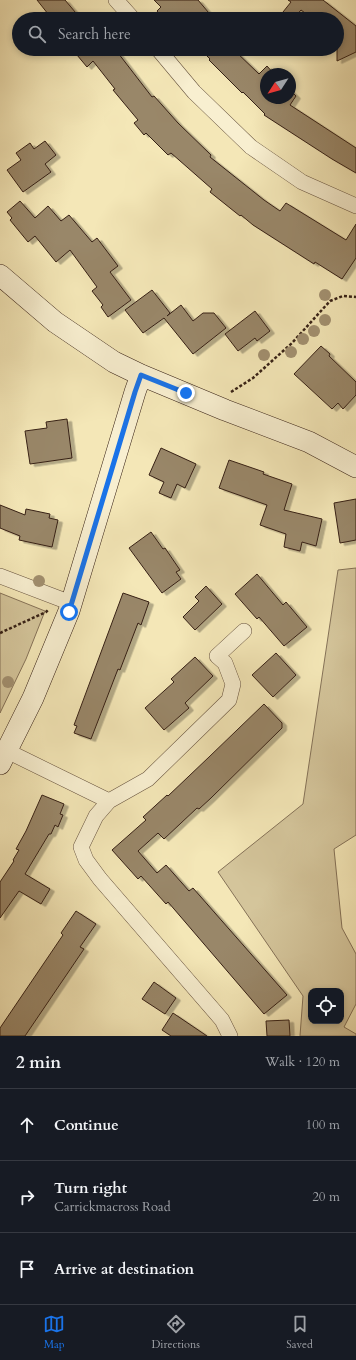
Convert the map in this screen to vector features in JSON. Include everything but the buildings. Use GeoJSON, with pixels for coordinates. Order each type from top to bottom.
{"type":"FeatureCollection","features":[{"type":"Feature","properties":{"kind":"main road"},"geometry":{"type":"LineString","coordinates":[[0,275],[55,322],[114,362],[141,375],[225,410],[309,442],[356,467]]}},
{"type":"Feature","properties":{"kind":"main road"},"geometry":{"type":"LineString","coordinates":[[3,757],[33,698],[60,635],[65,601],[141,375]]}},
{"type":"Feature","properties":{"kind":"street"},"geometry":{"type":"LineString","coordinates":[[116,0],[127,12]]}},
{"type":"Feature","properties":{"kind":"street"},"geometry":{"type":"LineString","coordinates":[[164,56],[194,92],[251,147],[302,182],[356,206]]}},
{"type":"Feature","properties":{"kind":"street"},"geometry":{"type":"LineString","coordinates":[[0,576],[65,601]]}},
{"type":"Feature","properties":{"kind":"street"},"geometry":{"type":"LineString","coordinates":[[230,1036],[222,1020],[100,879],[86,860],[81,847],[96,816],[109,801],[148,779],[229,700],[233,684],[225,663],[217,656],[244,631]]}},
{"type":"Feature","properties":{"kind":"street"},"geometry":{"type":"LineString","coordinates":[[3,757],[109,801]]}},
{"type":"Feature","properties":{"kind":"path"},"geometry":{"type":"LineString","coordinates":[[227,395],[253,378],[292,343],[330,301],[344,296],[356,297]]}},
{"type":"Feature","properties":{"kind":"path"},"geometry":{"type":"LineString","coordinates":[[0,633],[46,612],[65,601]]}},
{"type":"Feature","properties":{"kind":"shaded area"},"geometry":{"type":"Polygon","coordinates":[[[356,568],[356,835],[334,849],[342,928],[356,954],[356,1004],[344,1027],[356,1034],[356,1036],[300,1036],[303,996],[218,872],[303,804],[338,570],[356,568]]]}},
{"type":"Feature","properties":{"kind":"shaded area"},"geometry":{"type":"Polygon","coordinates":[[[0,593],[45,611],[26,659],[0,713],[0,593]]]}},
{"type":"Feature","properties":{"kind":"route"},"geometry":{"type":"LineString","coordinates":[[69,612],[141,375],[186,393]]}}]}
